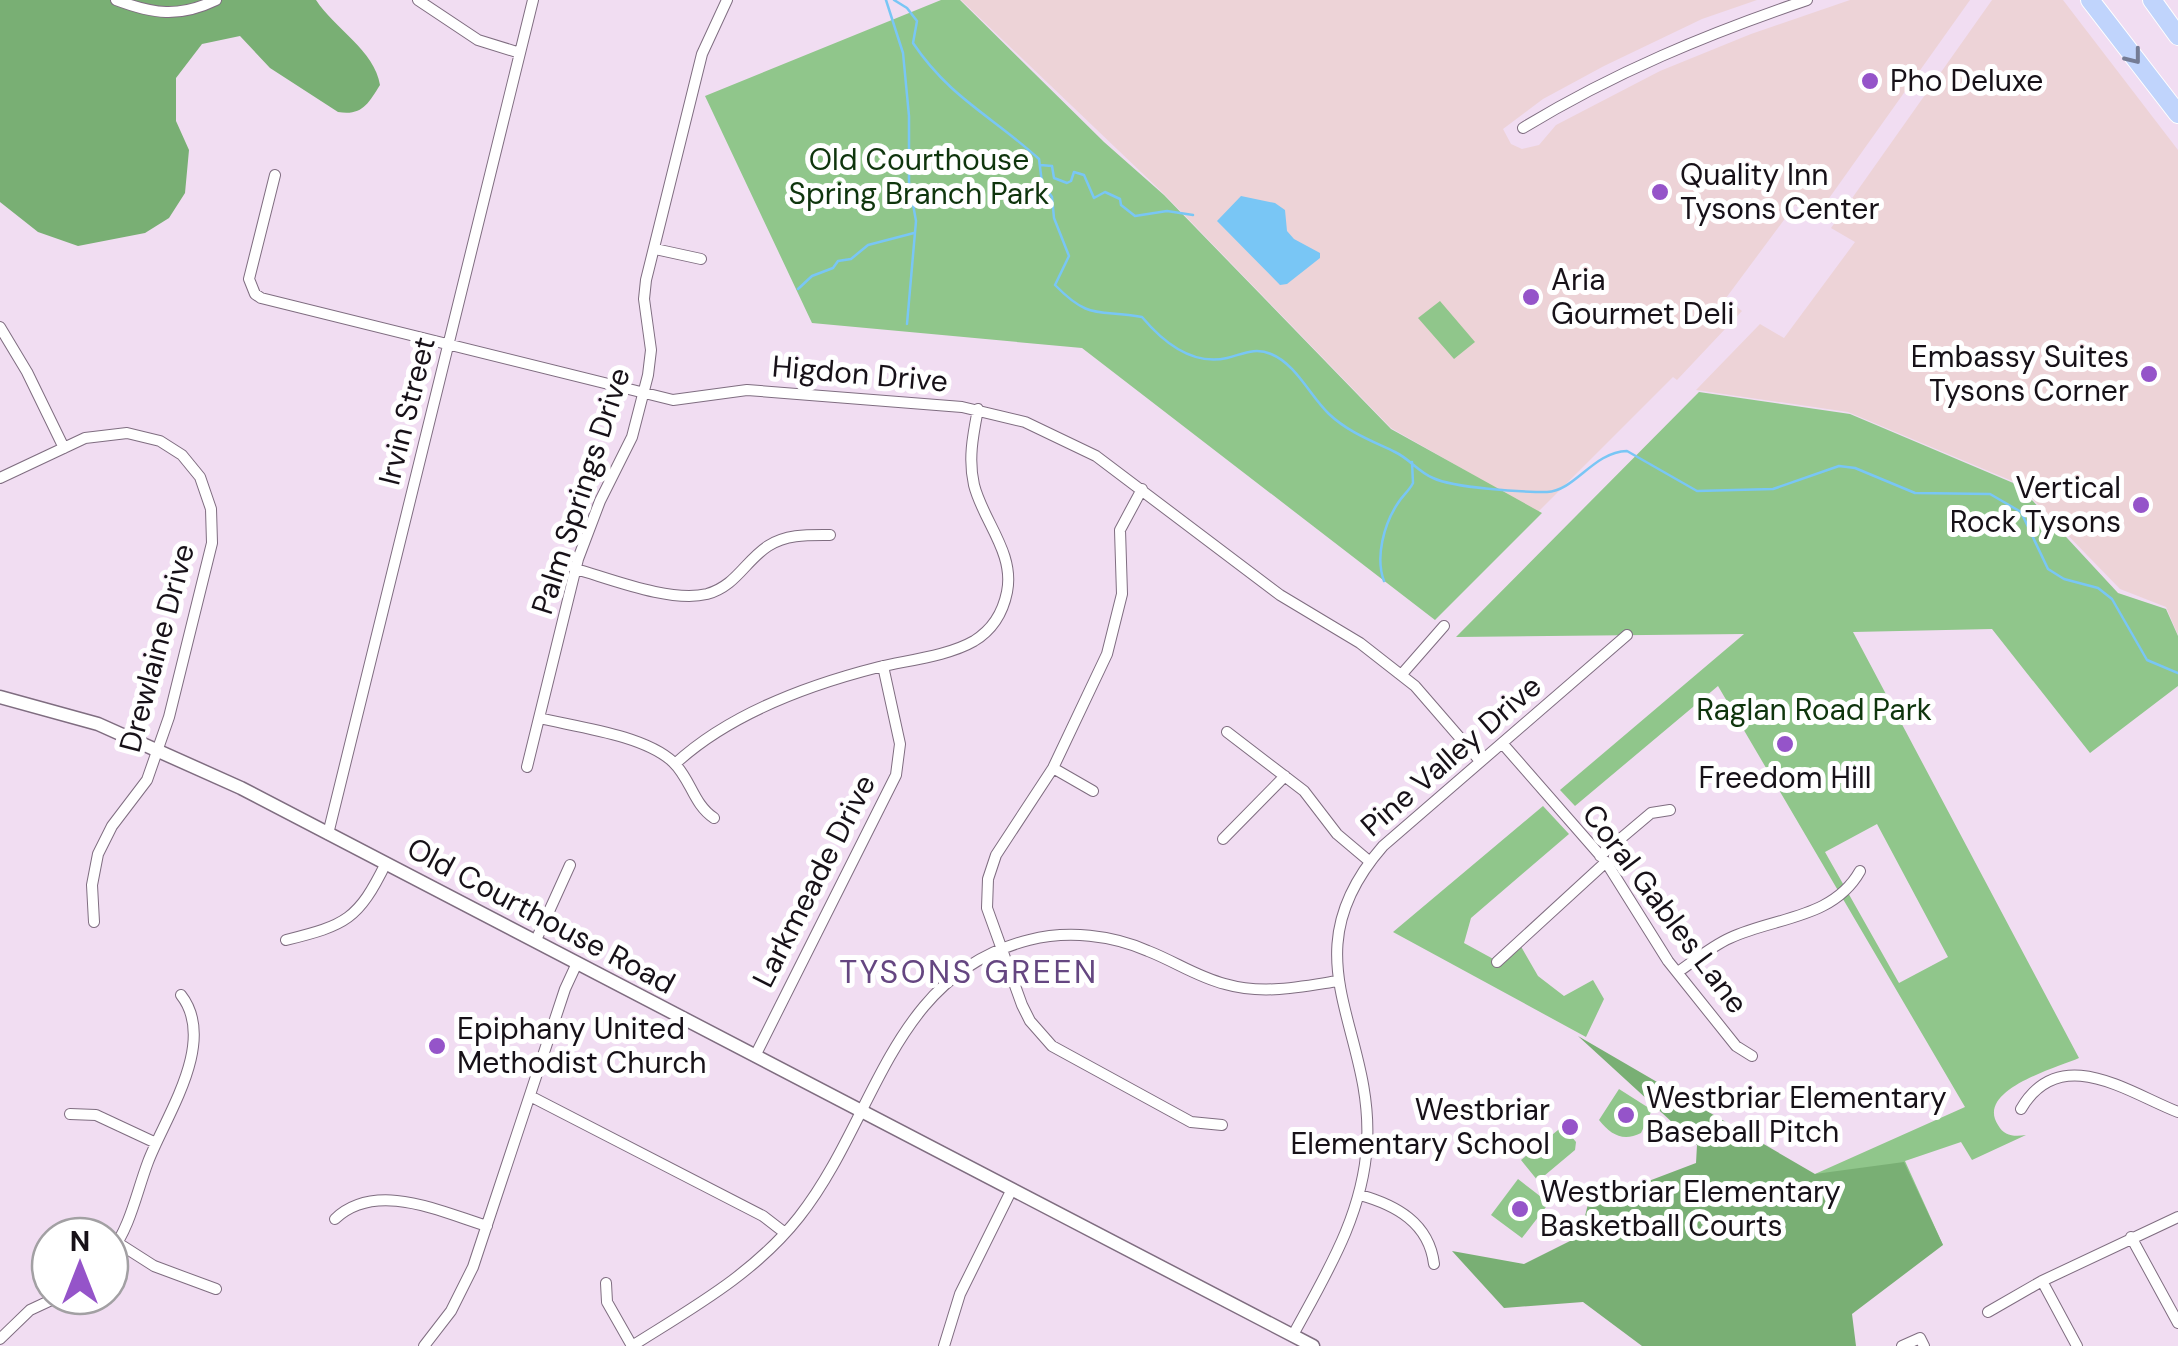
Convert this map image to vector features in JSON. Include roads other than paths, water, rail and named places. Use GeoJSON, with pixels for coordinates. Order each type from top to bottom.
{"type":"FeatureCollection","features":[{"type":"Feature","properties":{"kind":"highway"},"geometry":{"type":"LineString","coordinates":[[2090,0],[2178,114]]}},
{"type":"Feature","properties":{"kind":"highway"},"geometry":{"type":"LineString","coordinates":[[2152,0],[2178,36]]}},
{"type":"Feature","properties":{"kind":"street"},"geometry":{"type":"LineString","coordinates":[[116,0],[154,14],[199,8],[216,0]]}},
{"type":"Feature","properties":{"kind":"street"},"geometry":{"type":"LineString","coordinates":[[418,0],[478,40],[520,54]]}},
{"type":"Feature","properties":{"kind":"street","name":"Irvin Street"},"geometry":{"type":"LineString","coordinates":[[328,834],[533,0]]}},
{"type":"Feature","properties":{"kind":"street","name":"Palm Springs Drive"},"geometry":{"type":"LineString","coordinates":[[527,767],[576,569],[590,525],[632,437],[644,393],[651,350],[644,298],[702,54],[727,0]]}},
{"type":"Feature","properties":{"kind":"street"},"geometry":{"type":"LineString","coordinates":[[1523,128],[1646,62],[1705,36],[1807,0]]}},
{"type":"Feature","properties":{"kind":"street","name":"Higdon Drive"},"geometry":{"type":"LineString","coordinates":[[274,176],[249,279],[254,294],[261,298],[684,400],[747,390],[1001,414],[1063,438],[1096,456],[1280,596],[1360,642],[1402,674],[1480,761]]}},
{"type":"Feature","properties":{"kind":"street"},"geometry":{"type":"LineString","coordinates":[[655,249],[700,259]]}},
{"type":"Feature","properties":{"kind":"street"},"geometry":{"type":"LineString","coordinates":[[0,327],[28,372],[64,448]]}},
{"type":"Feature","properties":{"kind":"street"},"geometry":{"type":"LineString","coordinates":[[675,764],[715,733],[794,695],[974,641],[994,624],[1006,597],[1005,558],[974,484],[971,447],[978,410]]}},
{"type":"Feature","properties":{"kind":"street","name":"Drewlaine Drive"},"geometry":{"type":"LineString","coordinates":[[0,478],[98,434],[142,435],[182,455],[200,477],[206,492],[212,543],[170,717],[147,780],[112,826],[98,854],[92,884],[94,922]]}},
{"type":"Feature","properties":{"kind":"street"},"geometry":{"type":"LineString","coordinates":[[1142,489],[1120,530],[1122,594],[1114,635],[1053,768],[996,855],[988,879],[986,908],[1030,1021],[1052,1046],[1191,1122],[1222,1126]]}},
{"type":"Feature","properties":{"kind":"street"},"geometry":{"type":"LineString","coordinates":[[576,569],[696,596],[732,582],[760,552],[777,541],[799,535],[830,535]]}},
{"type":"Feature","properties":{"kind":"street"},"geometry":{"type":"LineString","coordinates":[[1402,674],[1444,626]]}},
{"type":"Feature","properties":{"kind":"street","name":"Pine Valley Drive"},"geometry":{"type":"LineString","coordinates":[[1292,1335],[1340,1246],[1360,1195],[1368,1147],[1368,1112],[1338,981],[1336,952],[1342,913],[1369,861],[1627,635]]}},
{"type":"Feature","properties":{"kind":"street","name":"Larkmeade Drive"},"geometry":{"type":"LineString","coordinates":[[754,1056],[896,774],[900,744],[883,666]]}},
{"type":"Feature","properties":{"kind":"street","name":"Old Courthouse Road"},"geometry":{"type":"LineString","coordinates":[[0,697],[98,724],[241,788],[1313,1346]]}},
{"type":"Feature","properties":{"kind":"street"},"geometry":{"type":"LineString","coordinates":[[539,718],[656,749],[675,764],[698,804],[714,818]]}},
{"type":"Feature","properties":{"kind":"street"},"geometry":{"type":"LineString","coordinates":[[1227,732],[1304,790],[1350,848],[1369,861]]}},
{"type":"Feature","properties":{"kind":"street","name":"Coral Gables Lane"},"geometry":{"type":"LineString","coordinates":[[1502,743],[1603,859],[1678,972],[1736,1046],[1752,1056]]}},
{"type":"Feature","properties":{"kind":"street"},"geometry":{"type":"LineString","coordinates":[[1053,768],[1093,791]]}},
{"type":"Feature","properties":{"kind":"street"},"geometry":{"type":"LineString","coordinates":[[1223,839],[1286,776]]}},
{"type":"Feature","properties":{"kind":"street"},"geometry":{"type":"LineString","coordinates":[[1497,962],[1651,813],[1670,810]]}},
{"type":"Feature","properties":{"kind":"street"},"geometry":{"type":"LineString","coordinates":[[286,940],[322,931],[349,918],[368,897],[386,863]]}},
{"type":"Feature","properties":{"kind":"street"},"geometry":{"type":"LineString","coordinates":[[536,940],[570,866]]}},
{"type":"Feature","properties":{"kind":"street"},"geometry":{"type":"LineString","coordinates":[[1678,972],[1727,939],[1824,905],[1844,892],[1860,871]]}},
{"type":"Feature","properties":{"kind":"street"},"geometry":{"type":"LineString","coordinates":[[606,1284],[610,1311],[632,1346],[718,1292],[784,1233],[815,1194],[897,1042],[920,1008],[960,971],[1001,950],[1050,936],[1089,936],[1132,944],[1204,978],[1247,989],[1286,990],[1338,981]]}},
{"type":"Feature","properties":{"kind":"street"},"geometry":{"type":"LineString","coordinates":[[424,1346],[464,1288],[577,963]]}},
{"type":"Feature","properties":{"kind":"street"},"geometry":{"type":"LineString","coordinates":[[130,1218],[156,1143],[183,1087],[190,1058],[192,1019],[181,995]]}},
{"type":"Feature","properties":{"kind":"street"},"geometry":{"type":"LineString","coordinates":[[2021,1109],[2043,1085],[2080,1075],[2123,1084],[2178,1112]]}},
{"type":"Feature","properties":{"kind":"street"},"geometry":{"type":"LineString","coordinates":[[530,1096],[763,1216],[784,1233]]}},
{"type":"Feature","properties":{"kind":"street"},"geometry":{"type":"LineString","coordinates":[[70,1114],[96,1115],[156,1143]]}},
{"type":"Feature","properties":{"kind":"street"},"geometry":{"type":"LineString","coordinates":[[944,1346],[960,1294],[1012,1189]]}},
{"type":"Feature","properties":{"kind":"street"},"geometry":{"type":"LineString","coordinates":[[1360,1195],[1385,1202],[1407,1215],[1426,1236],[1434,1264]]}},
{"type":"Feature","properties":{"kind":"street"},"geometry":{"type":"LineString","coordinates":[[335,1219],[363,1202],[396,1201],[487,1226]]}},
{"type":"Feature","properties":{"kind":"street"},"geometry":{"type":"LineString","coordinates":[[1988,1312],[2131,1236],[2178,1216]]}},
{"type":"Feature","properties":{"kind":"street"},"geometry":{"type":"LineString","coordinates":[[2131,1236],[2178,1323]]}},
{"type":"Feature","properties":{"kind":"street"},"geometry":{"type":"LineString","coordinates":[[130,1251],[154,1266],[216,1288]]}},
{"type":"Feature","properties":{"kind":"street"},"geometry":{"type":"LineString","coordinates":[[2042,1281],[2077,1346]]}},
{"type":"Feature","properties":{"kind":"street"},"geometry":{"type":"LineString","coordinates":[[0,1339],[30,1310]]}},
{"type":"Feature","properties":{"kind":"street"},"geometry":{"type":"LineString","coordinates":[[1902,1346],[1922,1342]]}},
{"type":"Feature","properties":{"kind":"water"},"geometry":{"type":"Polygon","coordinates":[[[1241,196],[1275,203],[1285,210],[1287,231],[1320,253],[1320,258],[1287,284],[1280,285],[1217,221],[1241,196]]]}},
{"type":"Feature","properties":{"kind":"waterway"},"geometry":{"type":"LineString","coordinates":[[886,0],[903,53],[909,116],[909,182],[916,221],[907,324]]}},
{"type":"Feature","properties":{"kind":"waterway"},"geometry":{"type":"LineString","coordinates":[[894,0],[917,21],[913,43],[927,62],[972,106],[1039,159],[1042,183],[1052,197],[1054,218],[1069,256],[1055,285],[1086,309],[1142,317],[1179,350],[1202,358],[1214,360],[1254,351],[1271,354],[1288,365],[1322,407],[1344,426],[1400,455],[1428,475],[1456,484],[1547,492],[1567,485],[1604,458],[1627,451],[1697,491],[1773,489],[1839,466],[1855,468],[1915,493],[1990,494],[2021,512],[2048,569],[2064,579],[2098,588],[2112,599],[2147,660],[2178,673]]}},
{"type":"Feature","properties":{"kind":"waterway"},"geometry":{"type":"LineString","coordinates":[[1040,165],[1052,166],[1054,178],[1067,183],[1074,172],[1084,175],[1094,198],[1105,192],[1120,199],[1121,205],[1135,216],[1167,211],[1193,215]]}},
{"type":"Feature","properties":{"kind":"waterway"},"geometry":{"type":"LineString","coordinates":[[798,289],[812,276],[833,268],[838,261],[851,259],[868,245],[914,233]]}},
{"type":"Feature","properties":{"kind":"waterway"},"geometry":{"type":"LineString","coordinates":[[1384,581],[1380,562],[1382,541],[1393,511],[1413,483],[1412,462]]}},
{"type":"Feature","properties":{"kind":"place","name":"Pho Deluxe"},"geometry":{"type":"Point","coordinates":[1870,81]}},
{"type":"Feature","properties":{"kind":"place","name":"Quality Inn Tysons Center"},"geometry":{"type":"Point","coordinates":[1660,192]}},
{"type":"Feature","properties":{"kind":"place","name":"Aria Gourmet Deli"},"geometry":{"type":"Point","coordinates":[1531,297]}},
{"type":"Feature","properties":{"kind":"place","name":"Embassy Suites Tysons Corner"},"geometry":{"type":"Point","coordinates":[2149,374]}},
{"type":"Feature","properties":{"kind":"place","name":"Vertical Rock Tysons"},"geometry":{"type":"Point","coordinates":[2141,505]}},
{"type":"Feature","properties":{"kind":"place","name":"Freedom Hill"},"geometry":{"type":"Point","coordinates":[1785,744]}},
{"type":"Feature","properties":{"kind":"place","name":"Epiphany United Methodist Church"},"geometry":{"type":"Point","coordinates":[437,1046]}},
{"type":"Feature","properties":{"kind":"place","name":"Westbriar Elementary Baseball Pitch"},"geometry":{"type":"Point","coordinates":[1626,1115]}},
{"type":"Feature","properties":{"kind":"place","name":"Westbriar Elementary School"},"geometry":{"type":"Point","coordinates":[1570,1127]}},
{"type":"Feature","properties":{"kind":"place","name":"Westbriar Elementary Basketball Courts"},"geometry":{"type":"Point","coordinates":[1520,1209]}},
{"type":"Feature","properties":{"kind":"district","name":"TYSONS GREEN"},"geometry":{"type":"Point","coordinates":[969,972]}},
{"type":"Feature","properties":{"kind":"park label","name":"Old Courthouse Spring Branch Park"},"geometry":{"type":"Point","coordinates":[919,177]}},
{"type":"Feature","properties":{"kind":"park label","name":"Raglan Road Park"},"geometry":{"type":"Point","coordinates":[1814,710]}}]}
